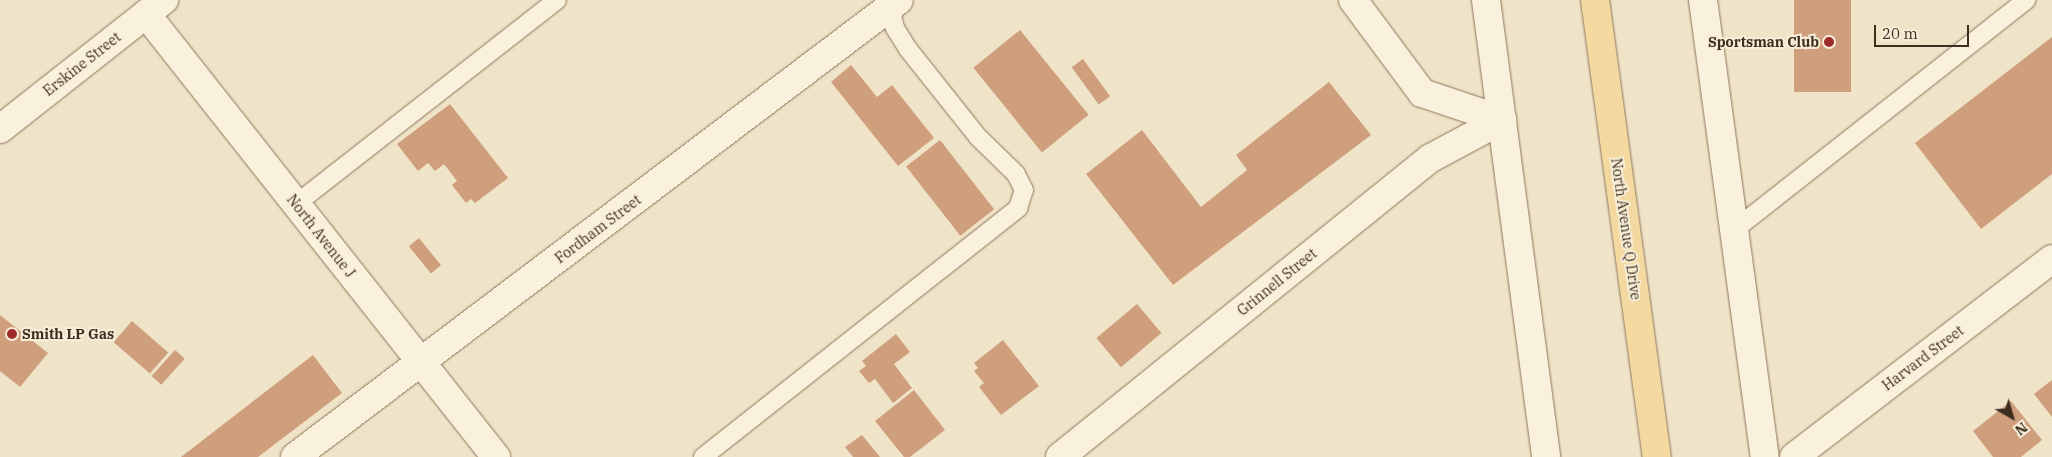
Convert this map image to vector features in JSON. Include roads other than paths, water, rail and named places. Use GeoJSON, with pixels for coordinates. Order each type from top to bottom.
{"type":"FeatureCollection","features":[{"type":"Feature","properties":{"kind":"main road","name":"North Avenue Q Drive"},"geometry":{"type":"LineString","coordinates":[[1595,0],[1657,457]]}},
{"type":"Feature","properties":{"kind":"street"},"geometry":{"type":"LineString","coordinates":[[1353,0],[1422,93],[1502,120]]}},
{"type":"Feature","properties":{"kind":"street"},"geometry":{"type":"LineString","coordinates":[[1486,0],[1546,457]]}},
{"type":"Feature","properties":{"kind":"street"},"geometry":{"type":"LineString","coordinates":[[1703,0],[1765,457]]}},
{"type":"Feature","properties":{"kind":"street","name":"Fordham Street"},"geometry":{"type":"LineString","coordinates":[[295,457],[422,363],[894,4]]}},
{"type":"Feature","properties":{"kind":"street","name":"North Avenue J"},"geometry":{"type":"LineString","coordinates":[[155,7],[296,204],[496,457]]}},
{"type":"Feature","properties":{"kind":"street","name":"Erskine Street"},"geometry":{"type":"LineString","coordinates":[[0,129],[155,7]]}},
{"type":"Feature","properties":{"kind":"street","name":"Grinnell Street"},"geometry":{"type":"LineString","coordinates":[[1060,457],[1431,158],[1502,120]]}},
{"type":"Feature","properties":{"kind":"street","name":"Harvard Street"},"geometry":{"type":"LineString","coordinates":[[1794,457],[2052,259]]}},
{"type":"Feature","properties":{"kind":"lane"},"geometry":{"type":"LineString","coordinates":[[296,204],[557,0]]}},
{"type":"Feature","properties":{"kind":"lane"},"geometry":{"type":"LineString","coordinates":[[1734,230],[2026,0]]}},
{"type":"Feature","properties":{"kind":"lane"},"geometry":{"type":"LineString","coordinates":[[703,457],[1018,208],[1024,190],[1016,174],[978,137],[908,49],[895,28],[894,4]]}},
{"type":"Feature","properties":{"kind":"place","name":"Sportsman Club"},"geometry":{"type":"Point","coordinates":[1829,42]}},
{"type":"Feature","properties":{"kind":"place","name":"Smith LP Gas"},"geometry":{"type":"Point","coordinates":[12,334]}}]}
